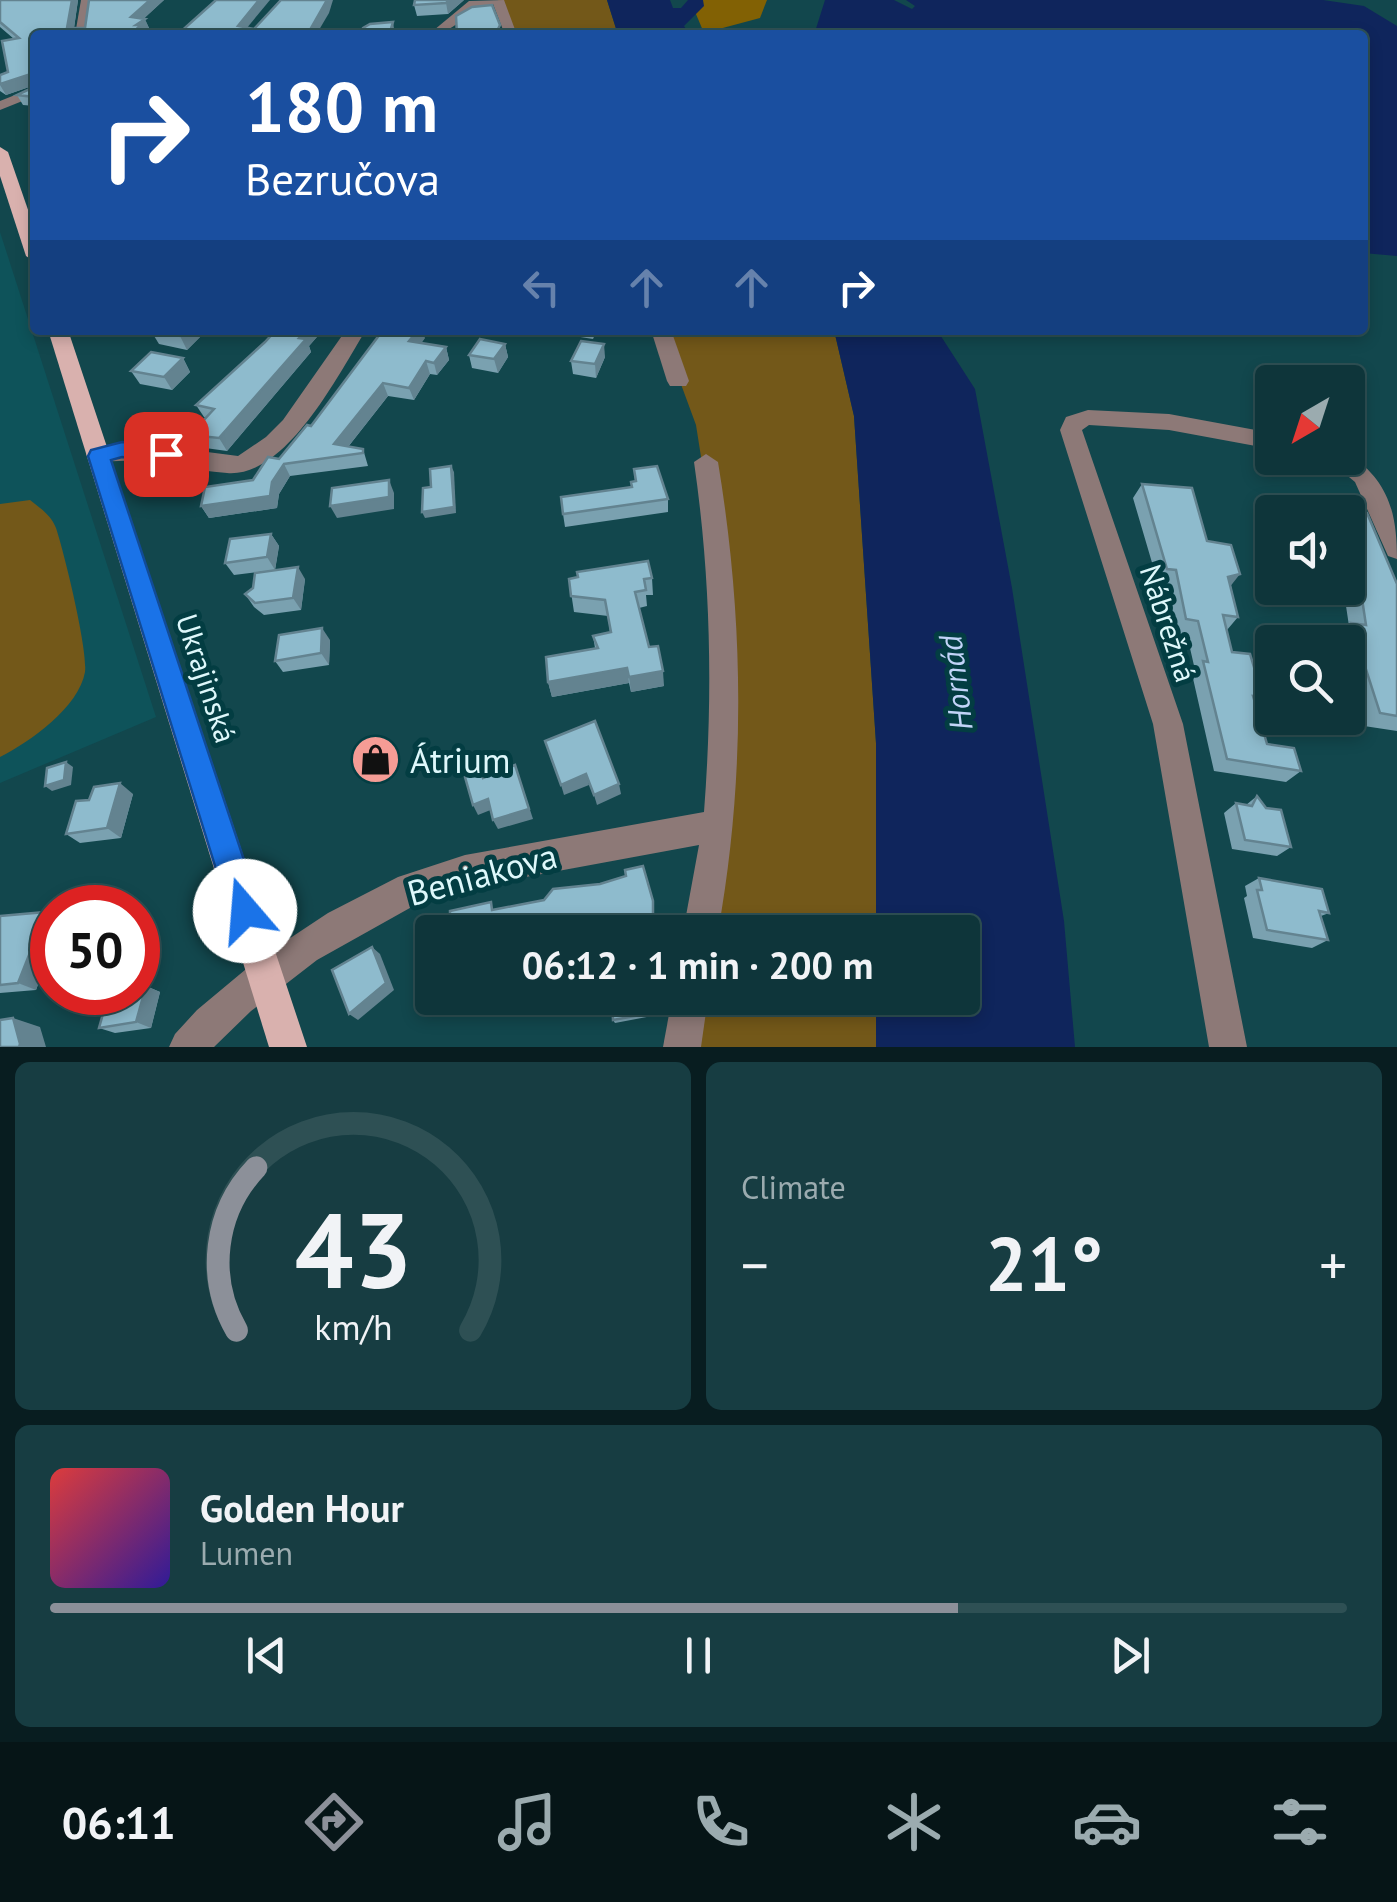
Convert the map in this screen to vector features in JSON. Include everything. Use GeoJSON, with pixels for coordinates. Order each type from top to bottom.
{"type":"FeatureCollection","features":[{"type":"Feature","properties":{"kind":"main road"},"geometry":{"type":"LineString","coordinates":[[0,152],[30,241]]}},
{"type":"Feature","properties":{"kind":"main road","name":"Ukrajinská"},"geometry":{"type":"LineString","coordinates":[[60,335],[288,1047]]}},
{"type":"Feature","properties":{"kind":"street"},"geometry":{"type":"LineString","coordinates":[[82,30],[87,0]]}},
{"type":"Feature","properties":{"kind":"street"},"geometry":{"type":"LineString","coordinates":[[440,30],[472,4],[497,0],[508,30]]}},
{"type":"Feature","properties":{"kind":"street"},"geometry":{"type":"LineString","coordinates":[[0,106],[30,94]]}},
{"type":"Feature","properties":{"kind":"street"},"geometry":{"type":"LineString","coordinates":[[98,456],[138,450],[243,464],[273,444],[310,399],[353,335]]}},
{"type":"Feature","properties":{"kind":"street"},"geometry":{"type":"LineString","coordinates":[[663,335],[678,380]]}},
{"type":"Feature","properties":{"kind":"street","name":"Nábrežná"},"geometry":{"type":"LineString","coordinates":[[1228,1047],[1168,724],[1071,430],[1074,422],[1089,415],[1178,424],[1255,438]]}},
{"type":"Feature","properties":{"kind":"street"},"geometry":{"type":"LineString","coordinates":[[704,915],[719,827],[726,616],[706,462]]}},
{"type":"Feature","properties":{"kind":"street"},"geometry":{"type":"LineString","coordinates":[[1363,475],[1397,549]]}},
{"type":"Feature","properties":{"kind":"street","name":"Beniakova"},"geometry":{"type":"LineString","coordinates":[[188,1047],[216,1016],[266,976],[394,897],[440,878],[672,831],[719,827]]}},
{"type":"Feature","properties":{"kind":"street"},"geometry":{"type":"LineString","coordinates":[[682,1047],[687,1015]]}},
{"type":"Feature","properties":{"kind":"shaded area"},"geometry":{"type":"Polygon","coordinates":[[[498,0],[607,0],[616,30],[509,30],[498,0]]]}},
{"type":"Feature","properties":{"kind":"shaded area"},"geometry":{"type":"Polygon","coordinates":[[[690,0],[767,0],[760,18],[703,30],[690,0]]]}},
{"type":"Feature","properties":{"kind":"shaded area"},"geometry":{"type":"Polygon","coordinates":[[[0,232],[156,717],[0,783],[0,232]]]}},
{"type":"Feature","properties":{"kind":"shaded area"},"geometry":{"type":"Polygon","coordinates":[[[663,335],[835,335],[854,416],[876,743],[876,915],[704,915],[719,827],[726,616],[696,425],[663,335]]]}},
{"type":"Feature","properties":{"kind":"shaded area"},"geometry":{"type":"Polygon","coordinates":[[[30,500],[56,528],[79,623],[85,672],[81,685],[63,710],[38,733],[0,757],[0,504],[30,500]]]}},
{"type":"Feature","properties":{"kind":"shaded area"},"geometry":{"type":"Polygon","coordinates":[[[687,1015],[876,1015],[876,1047],[682,1047],[687,1015]]]}},
{"type":"Feature","properties":{"kind":"water"},"geometry":{"type":"Polygon","coordinates":[[[607,0],[670,0],[673,8],[681,8],[688,0],[703,0],[704,6],[684,26],[687,30],[616,30],[607,0]]]}},
{"type":"Feature","properties":{"kind":"water"},"geometry":{"type":"Polygon","coordinates":[[[825,0],[894,0],[912,9],[915,6],[906,0],[1323,0],[1364,6],[1397,26],[1397,256],[1368,253],[1368,30],[816,30],[825,0]]]}},
{"type":"Feature","properties":{"kind":"water","name":"Hornád"},"geometry":{"type":"Polygon","coordinates":[[[835,335],[940,335],[975,389],[1012,588],[1064,921],[1075,1047],[876,1047],[876,1015],[980,1015],[980,915],[876,915],[876,743],[854,416],[835,335]]]}},
{"type":"Feature","properties":{"kind":"building"},"geometry":{"type":"Polygon","coordinates":[[[0,0],[72,0],[67,28],[85,28],[89,0],[150,0],[131,17],[145,19],[136,30],[30,30],[30,74],[0,84],[0,75],[8,72],[2,41],[19,38],[0,22],[0,0]]]}},
{"type":"Feature","properties":{"kind":"building"},"geometry":{"type":"Polygon","coordinates":[[[216,0],[259,0],[238,26],[254,29],[281,0],[327,0],[310,30],[183,30],[216,0]]]}},
{"type":"Feature","properties":{"kind":"building"},"geometry":{"type":"Polygon","coordinates":[[[415,0],[450,0],[414,5],[415,0]]]}},
{"type":"Feature","properties":{"kind":"building"},"geometry":{"type":"Polygon","coordinates":[[[492,5],[500,25],[498,30],[457,30],[456,16],[472,7],[492,5]]]}},
{"type":"Feature","properties":{"kind":"building"},"geometry":{"type":"Polygon","coordinates":[[[393,22],[391,30],[363,30],[370,24],[393,22]]]}},
{"type":"Feature","properties":{"kind":"building"},"geometry":{"type":"Polygon","coordinates":[[[271,335],[302,335],[299,338],[306,339],[219,438],[190,435],[214,409],[196,405],[271,335]]]}},
{"type":"Feature","properties":{"kind":"building"},"geometry":{"type":"Polygon","coordinates":[[[379,335],[414,335],[409,341],[446,347],[434,363],[426,361],[409,388],[383,383],[334,444],[363,449],[363,453],[284,464],[272,482],[270,496],[201,506],[205,487],[253,480],[268,457],[279,459],[307,425],[311,426],[379,335]]]}},
{"type":"Feature","properties":{"kind":"building"},"geometry":{"type":"Polygon","coordinates":[[[480,339],[505,344],[494,359],[469,355],[480,339]]]}},
{"type":"Feature","properties":{"kind":"building"},"geometry":{"type":"Polygon","coordinates":[[[581,341],[604,344],[595,364],[571,361],[581,341]]]}},
{"type":"Feature","properties":{"kind":"building"},"geometry":{"type":"Polygon","coordinates":[[[151,352],[183,358],[164,377],[131,371],[151,352]]]}},
{"type":"Feature","properties":{"kind":"building"},"geometry":{"type":"Polygon","coordinates":[[[451,466],[454,507],[422,512],[423,488],[431,487],[430,469],[451,466]]]}},
{"type":"Feature","properties":{"kind":"building"},"geometry":{"type":"Polygon","coordinates":[[[657,466],[668,499],[563,514],[561,497],[632,487],[631,482],[636,481],[634,469],[657,466]]]}},
{"type":"Feature","properties":{"kind":"building"},"geometry":{"type":"Polygon","coordinates":[[[389,480],[389,497],[330,506],[332,488],[389,480]]]}},
{"type":"Feature","properties":{"kind":"building"},"geometry":{"type":"Polygon","coordinates":[[[1142,484],[1192,488],[1207,541],[1231,545],[1240,574],[1228,577],[1238,617],[1223,615],[1232,652],[1250,654],[1255,671],[1255,735],[1264,735],[1267,744],[1294,748],[1301,771],[1227,759],[1203,661],[1208,662],[1198,621],[1186,619],[1176,570],[1167,569],[1142,484]]]}},
{"type":"Feature","properties":{"kind":"building"},"geometry":{"type":"Polygon","coordinates":[[[1365,513],[1397,584],[1397,716],[1380,713],[1365,666],[1365,625],[1351,623],[1366,625],[1365,513]]]}},
{"type":"Feature","properties":{"kind":"building"},"geometry":{"type":"Polygon","coordinates":[[[271,534],[267,557],[225,563],[230,539],[271,534]]]}},
{"type":"Feature","properties":{"kind":"building"},"geometry":{"type":"Polygon","coordinates":[[[648,561],[652,578],[644,579],[646,590],[635,592],[649,647],[658,646],[663,671],[629,677],[627,668],[548,682],[546,657],[598,648],[593,636],[611,632],[605,600],[571,596],[569,579],[578,577],[577,572],[648,561]]]}},
{"type":"Feature","properties":{"kind":"building"},"geometry":{"type":"Polygon","coordinates":[[[298,567],[293,598],[255,603],[245,594],[253,588],[255,573],[298,567]]]}},
{"type":"Feature","properties":{"kind":"building"},"geometry":{"type":"Polygon","coordinates":[[[322,628],[321,653],[275,661],[279,635],[322,628]]]}},
{"type":"Feature","properties":{"kind":"building"},"geometry":{"type":"Polygon","coordinates":[[[595,721],[619,784],[594,795],[586,774],[561,785],[545,741],[595,721]]]}},
{"type":"Feature","properties":{"kind":"building"},"geometry":{"type":"Polygon","coordinates":[[[66,762],[64,780],[45,786],[47,768],[66,762]]]}},
{"type":"Feature","properties":{"kind":"building"},"geometry":{"type":"Polygon","coordinates":[[[515,765],[529,809],[493,820],[488,799],[473,805],[465,777],[481,771],[483,778],[515,765]]]}},
{"type":"Feature","properties":{"kind":"building"},"geometry":{"type":"Polygon","coordinates":[[[120,783],[107,828],[66,834],[76,801],[89,800],[94,787],[120,783]]]}},
{"type":"Feature","properties":{"kind":"building"},"geometry":{"type":"Polygon","coordinates":[[[1257,796],[1266,808],[1281,810],[1291,847],[1245,840],[1236,803],[1252,806],[1257,796]]]}},
{"type":"Feature","properties":{"kind":"building"},"geometry":{"type":"Polygon","coordinates":[[[643,866],[653,915],[450,915],[450,911],[491,902],[492,910],[544,900],[553,889],[600,884],[626,876],[625,870],[643,866]]]}},
{"type":"Feature","properties":{"kind":"building"},"geometry":{"type":"Polygon","coordinates":[[[1259,878],[1322,889],[1329,913],[1319,911],[1328,940],[1267,930],[1257,890],[1262,890],[1259,878]]]}},
{"type":"Feature","properties":{"kind":"building"},"geometry":{"type":"Polygon","coordinates":[[[30,913],[30,953],[18,983],[0,985],[0,916],[30,913]]]}},
{"type":"Feature","properties":{"kind":"building"},"geometry":{"type":"Polygon","coordinates":[[[372,947],[386,983],[349,1014],[332,970],[372,947]]]}},
{"type":"Feature","properties":{"kind":"building"},"geometry":{"type":"Polygon","coordinates":[[[103,1015],[138,1015],[136,1022],[99,1028],[103,1015]]]}},
{"type":"Feature","properties":{"kind":"building"},"geometry":{"type":"Polygon","coordinates":[[[613,1015],[640,1015],[613,1020],[613,1015]]]}},
{"type":"Feature","properties":{"kind":"building"},"geometry":{"type":"Polygon","coordinates":[[[13,1018],[19,1047],[0,1047],[0,1020],[13,1018]]]}},
{"type":"Feature","properties":{"kind":"place","name":"Átrium"},"geometry":{"type":"Point","coordinates":[375,760]}},
{"type":"Feature","properties":{"kind":"route"},"geometry":{"type":"LineString","coordinates":[[166,454],[122,450],[98,456],[245,911]]}}]}
